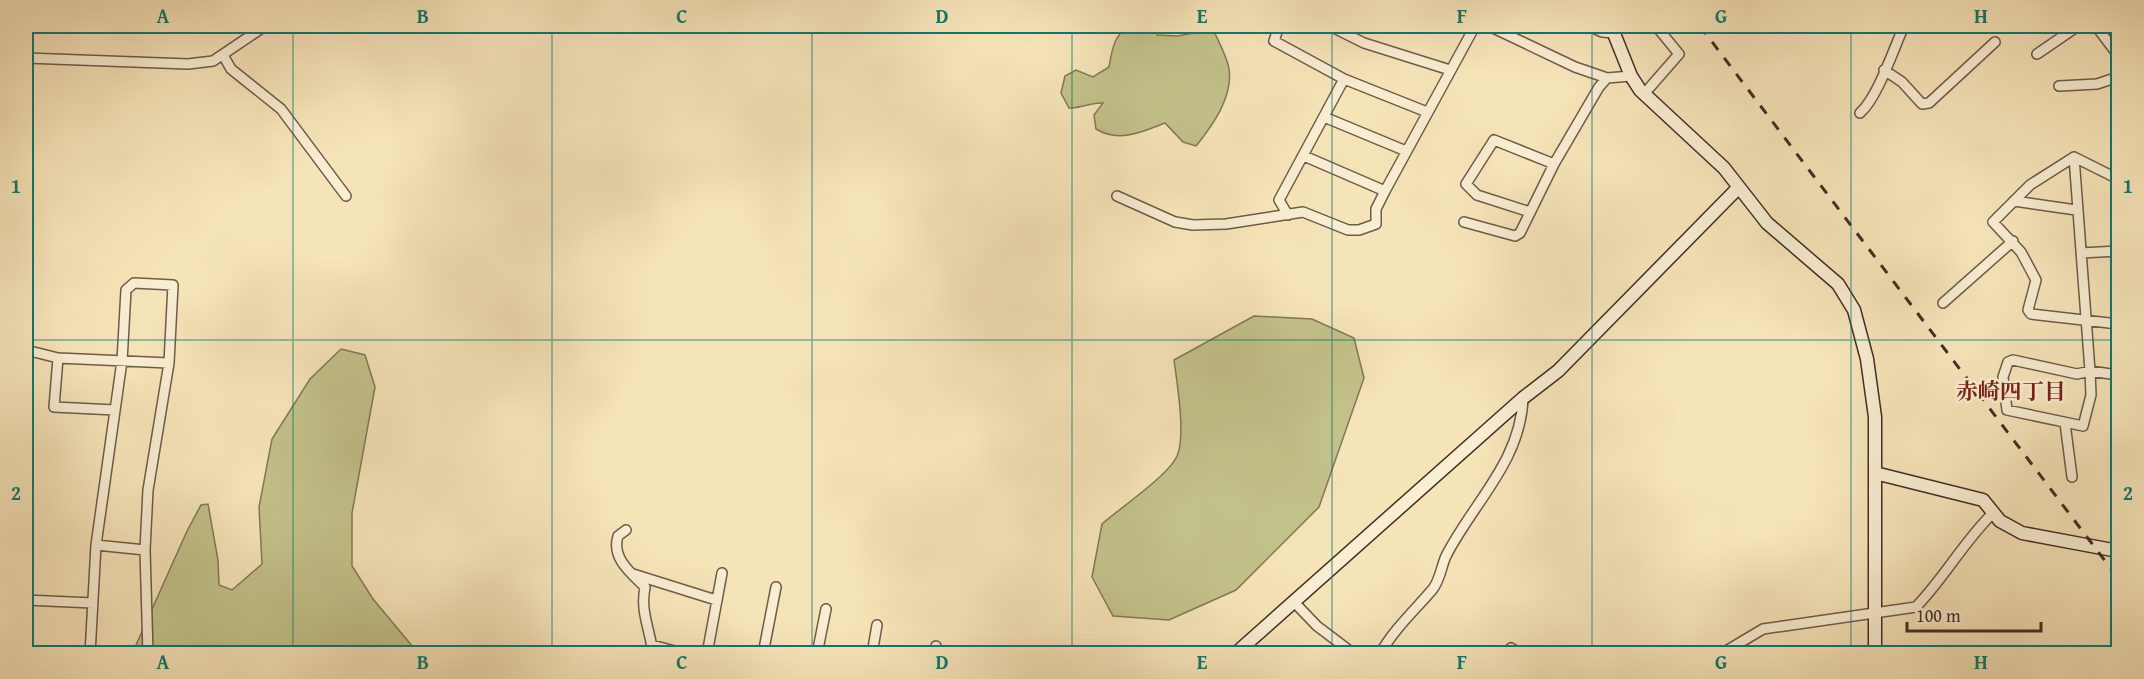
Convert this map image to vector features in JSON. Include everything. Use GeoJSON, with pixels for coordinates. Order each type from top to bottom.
{"type":"FeatureCollection","features":[{"type":"Feature","properties":{"kind":"street"},"geometry":{"type":"LineString","coordinates":[[26,58],[188,64],[213,61],[265,26]]}},
{"type":"Feature","properties":{"kind":"street"},"geometry":{"type":"LineString","coordinates":[[1279,26],[1274,42],[1344,79],[1427,112]]}},
{"type":"Feature","properties":{"kind":"street"},"geometry":{"type":"LineString","coordinates":[[1330,26],[1364,43],[1450,70]]}},
{"type":"Feature","properties":{"kind":"street"},"geometry":{"type":"LineString","coordinates":[[1117,196],[1175,222],[1193,225],[1226,224],[1302,212],[1313,214],[1339,228],[1359,230],[1376,224],[1376,209],[1385,191],[1475,26]]}},
{"type":"Feature","properties":{"kind":"street"},"geometry":{"type":"LineString","coordinates":[[1489,26],[1575,67],[1607,78],[1631,76]]}},
{"type":"Feature","properties":{"kind":"street"},"geometry":{"type":"LineString","coordinates":[[1588,26],[1602,32],[1612,29],[1631,76],[1644,94],[1724,168],[1767,223],[1826,272],[1847,296],[1858,325],[1872,384],[1875,473],[1875,654]]}},
{"type":"Feature","properties":{"kind":"street"},"geometry":{"type":"LineString","coordinates":[[1644,94],[1679,54],[1656,26]]}},
{"type":"Feature","properties":{"kind":"street"},"geometry":{"type":"LineString","coordinates":[[1860,113],[1872,102],[1904,26]]}},
{"type":"Feature","properties":{"kind":"street"},"geometry":{"type":"LineString","coordinates":[[2037,54],[2078,26]]}},
{"type":"Feature","properties":{"kind":"street"},"geometry":{"type":"LineString","coordinates":[[2096,26],[2118,55]]}},
{"type":"Feature","properties":{"kind":"street"},"geometry":{"type":"LineString","coordinates":[[1884,70],[1902,82],[1916,101],[1922,104],[1929,103],[1995,42]]}},
{"type":"Feature","properties":{"kind":"street"},"geometry":{"type":"LineString","coordinates":[[222,55],[231,69],[281,109],[346,196]]}},
{"type":"Feature","properties":{"kind":"street"},"geometry":{"type":"LineString","coordinates":[[2059,86],[2097,84],[2118,77]]}},
{"type":"Feature","properties":{"kind":"street"},"geometry":{"type":"LineString","coordinates":[[1464,222],[1515,236],[1520,234],[1554,164],[1599,87],[1607,78]]}},
{"type":"Feature","properties":{"kind":"street"},"geometry":{"type":"LineString","coordinates":[[1288,215],[1279,200],[1344,79]]}},
{"type":"Feature","properties":{"kind":"street"},"geometry":{"type":"LineString","coordinates":[[1324,117],[1406,151]]}},
{"type":"Feature","properties":{"kind":"street"},"geometry":{"type":"LineString","coordinates":[[1530,212],[1478,195],[1466,184],[1494,140],[1554,164]]}},
{"type":"Feature","properties":{"kind":"street"},"geometry":{"type":"LineString","coordinates":[[1304,156],[1385,191]]}},
{"type":"Feature","properties":{"kind":"street"},"geometry":{"type":"LineString","coordinates":[[2074,157],[2118,179]]}},
{"type":"Feature","properties":{"kind":"street"},"geometry":{"type":"LineString","coordinates":[[2074,157],[2030,186],[1993,222],[2013,241],[2036,280],[2028,310],[2031,314],[2118,324]]}},
{"type":"Feature","properties":{"kind":"street"},"geometry":{"type":"LineString","coordinates":[[2074,157],[2076,210],[2088,321],[2090,371],[2091,395],[2083,426],[2007,410],[2003,376],[2008,362],[2013,360],[2077,374],[2090,371],[2118,375]]}},
{"type":"Feature","properties":{"kind":"street"},"geometry":{"type":"LineString","coordinates":[[1235,654],[1523,398],[1558,371],[1739,187]]}},
{"type":"Feature","properties":{"kind":"street"},"geometry":{"type":"LineString","coordinates":[[2014,201],[2076,210]]}},
{"type":"Feature","properties":{"kind":"street"},"geometry":{"type":"LineString","coordinates":[[1943,303],[2013,241]]}},
{"type":"Feature","properties":{"kind":"street"},"geometry":{"type":"LineString","coordinates":[[2080,253],[2118,251]]}},
{"type":"Feature","properties":{"kind":"street"},"geometry":{"type":"LineString","coordinates":[[90,654],[96,545],[122,361],[126,290],[134,283],[172,285],[169,363],[148,490],[145,550],[148,654]]}},
{"type":"Feature","properties":{"kind":"street"},"geometry":{"type":"LineString","coordinates":[[26,350],[58,358],[169,363]]}},
{"type":"Feature","properties":{"kind":"street"},"geometry":{"type":"LineString","coordinates":[[58,358],[54,407],[115,410]]}},
{"type":"Feature","properties":{"kind":"street"},"geometry":{"type":"LineString","coordinates":[[1380,654],[1411,612],[1434,588],[1446,558],[1501,470],[1513,447],[1522,415],[1523,398]]}},
{"type":"Feature","properties":{"kind":"street"},"geometry":{"type":"LineString","coordinates":[[2065,423],[2072,477]]}},
{"type":"Feature","properties":{"kind":"street"},"geometry":{"type":"LineString","coordinates":[[1875,473],[1983,500],[2009,528],[2022,533],[2118,551]]}},
{"type":"Feature","properties":{"kind":"street"},"geometry":{"type":"LineString","coordinates":[[1721,654],[1763,628],[1916,607],[1932,591],[1974,531],[1994,512]]}},
{"type":"Feature","properties":{"kind":"street"},"geometry":{"type":"LineString","coordinates":[[626,530],[618,536],[617,550],[626,570],[645,587],[642,608],[650,626],[652,649],[686,654]]}},
{"type":"Feature","properties":{"kind":"street"},"geometry":{"type":"LineString","coordinates":[[96,545],[145,550]]}},
{"type":"Feature","properties":{"kind":"street"},"geometry":{"type":"LineString","coordinates":[[631,573],[716,600]]}},
{"type":"Feature","properties":{"kind":"street"},"geometry":{"type":"LineString","coordinates":[[707,654],[722,573]]}},
{"type":"Feature","properties":{"kind":"street"},"geometry":{"type":"LineString","coordinates":[[763,654],[776,587]]}},
{"type":"Feature","properties":{"kind":"street"},"geometry":{"type":"LineString","coordinates":[[26,600],[93,603]]}},
{"type":"Feature","properties":{"kind":"street"},"geometry":{"type":"LineString","coordinates":[[1294,602],[1317,626],[1354,654]]}},
{"type":"Feature","properties":{"kind":"street"},"geometry":{"type":"LineString","coordinates":[[817,654],[826,609]]}},
{"type":"Feature","properties":{"kind":"street"},"geometry":{"type":"LineString","coordinates":[[872,654],[877,625]]}},
{"type":"Feature","properties":{"kind":"street"},"geometry":{"type":"LineString","coordinates":[[1505,654],[1511,648],[1522,654]]}},
{"type":"Feature","properties":{"kind":"shaded area"},"geometry":{"type":"Polygon","coordinates":[[[1131,26],[1158,26],[1157,35],[1178,36],[1213,29],[1228,64],[1228,90],[1215,120],[1196,146],[1183,142],[1165,123],[1122,136],[1096,129],[1094,115],[1103,103],[1069,108],[1061,93],[1065,76],[1076,70],[1093,77],[1109,67],[1117,38],[1131,26]]]}},
{"type":"Feature","properties":{"kind":"shaded area"},"geometry":{"type":"Polygon","coordinates":[[[1254,316],[1312,319],[1354,338],[1364,378],[1319,507],[1236,590],[1169,620],[1113,616],[1092,577],[1102,524],[1164,473],[1177,456],[1180,447],[1181,423],[1174,360],[1254,316]]]}},
{"type":"Feature","properties":{"kind":"shaded area"},"geometry":{"type":"Polygon","coordinates":[[[341,349],[365,355],[375,387],[352,513],[352,566],[373,599],[418,653],[132,654],[201,505],[208,504],[218,560],[219,585],[232,590],[262,564],[259,507],[272,439],[310,379],[341,349]]]}},
{"type":"Feature","properties":{"kind":"railway"},"geometry":{"type":"LineString","coordinates":[[1700,26],[2118,578]]}},
{"type":"Feature","properties":{"kind":"district","name":"赤崎四丁目"},"geometry":{"type":"Point","coordinates":[2011,391]}}]}
